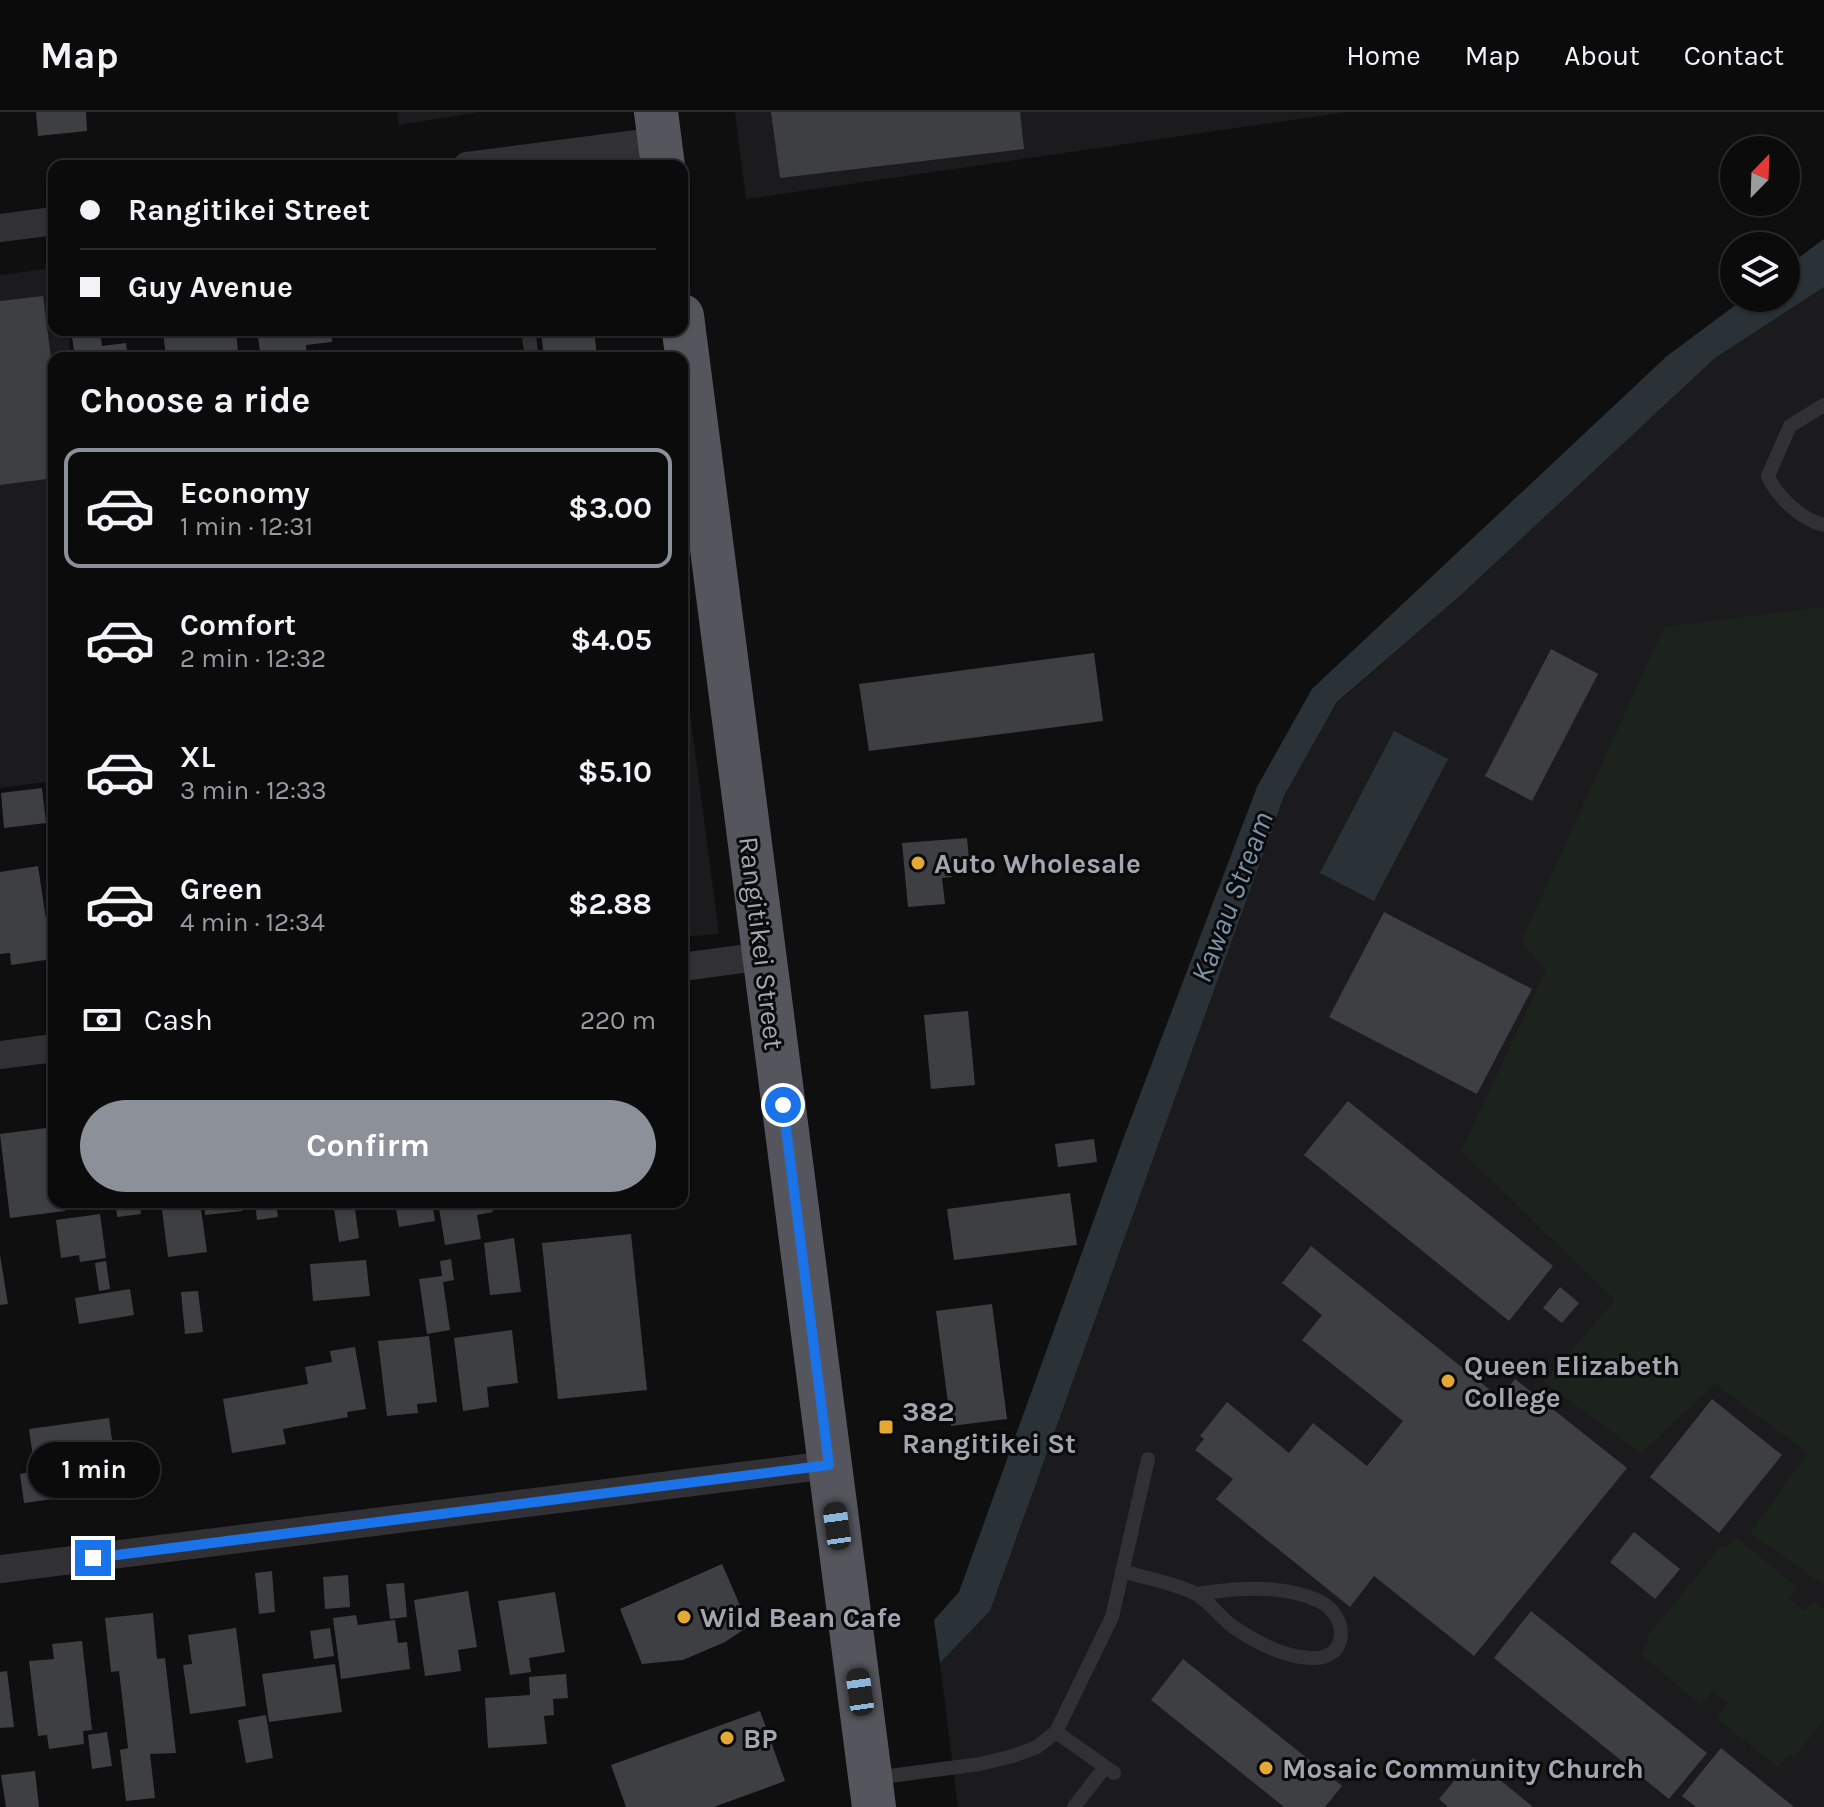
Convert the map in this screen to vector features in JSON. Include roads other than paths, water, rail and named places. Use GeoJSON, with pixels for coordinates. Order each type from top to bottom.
{"type":"FeatureCollection","features":[{"type":"Feature","properties":{"kind":"highway","name":"Rangitikei Street"},"geometry":{"type":"LineString","coordinates":[[688,363],[872,1793]]}},
{"type":"Feature","properties":{"kind":"street"},"geometry":{"type":"LineString","coordinates":[[512,160],[660,140]]}},
{"type":"Feature","properties":{"kind":"street"},"geometry":{"type":"LineString","coordinates":[[0,228],[48,222]]}},
{"type":"Feature","properties":{"kind":"street"},"geometry":{"type":"LineString","coordinates":[[688,966],[764,956]]}},
{"type":"Feature","properties":{"kind":"street"},"geometry":{"type":"LineString","coordinates":[[0,1055],[48,1049]]}},
{"type":"Feature","properties":{"kind":"street"},"geometry":{"type":"LineString","coordinates":[[0,1569],[829,1465]]}},
{"type":"Feature","properties":{"kind":"lane"},"geometry":{"type":"LineString","coordinates":[[1824,405],[1790,426],[1768,476],[1773,489],[1785,501],[1824,525]]}},
{"type":"Feature","properties":{"kind":"lane"},"geometry":{"type":"LineString","coordinates":[[872,1793],[1013,1756],[1037,1747],[1056,1732],[1112,1617],[1148,1459]]}},
{"type":"Feature","properties":{"kind":"lane"},"geometry":{"type":"LineString","coordinates":[[1122,1571],[1196,1594],[1234,1627],[1292,1656],[1318,1659],[1336,1648],[1339,1640],[1339,1616],[1315,1599],[1238,1588],[1196,1594]]}},
{"type":"Feature","properties":{"kind":"lane"},"geometry":{"type":"LineString","coordinates":[[1056,1732],[1109,1770],[1074,1807]]}},
{"type":"Feature","properties":{"kind":"water"},"geometry":{"type":"Polygon","coordinates":[[[1824,239],[1824,287],[1800,303],[1800,257],[1824,239]]]}},
{"type":"Feature","properties":{"kind":"water","name":"Kawau Stream"},"geometry":{"type":"Polygon","coordinates":[[[1726,312],[1786,312],[1715,358],[1462,594],[1337,702],[1284,796],[990,1611],[940,1663],[934,1620],[959,1592],[1122,1142],[1257,787],[1312,689],[1667,356],[1726,312]]]}},
{"type":"Feature","properties":{"kind":"water"},"geometry":{"type":"Polygon","coordinates":[[[1394,731],[1448,759],[1374,901],[1320,873],[1394,731]]]}},
{"type":"Feature","properties":{"kind":"place","name":"Auto Wholesale"},"geometry":{"type":"Point","coordinates":[918,863]}},
{"type":"Feature","properties":{"kind":"place","name":"Queen Elizabeth College"},"geometry":{"type":"Point","coordinates":[1448,1381]}},
{"type":"Feature","properties":{"kind":"place","name":"382 Rangitikei St"},"geometry":{"type":"Point","coordinates":[886,1427]}},
{"type":"Feature","properties":{"kind":"place","name":"Wild Bean Cafe"},"geometry":{"type":"Point","coordinates":[684,1617]}},
{"type":"Feature","properties":{"kind":"place","name":"BP"},"geometry":{"type":"Point","coordinates":[727,1738]}},
{"type":"Feature","properties":{"kind":"place","name":"Mosaic Community Church"},"geometry":{"type":"Point","coordinates":[1266,1768]}}]}
